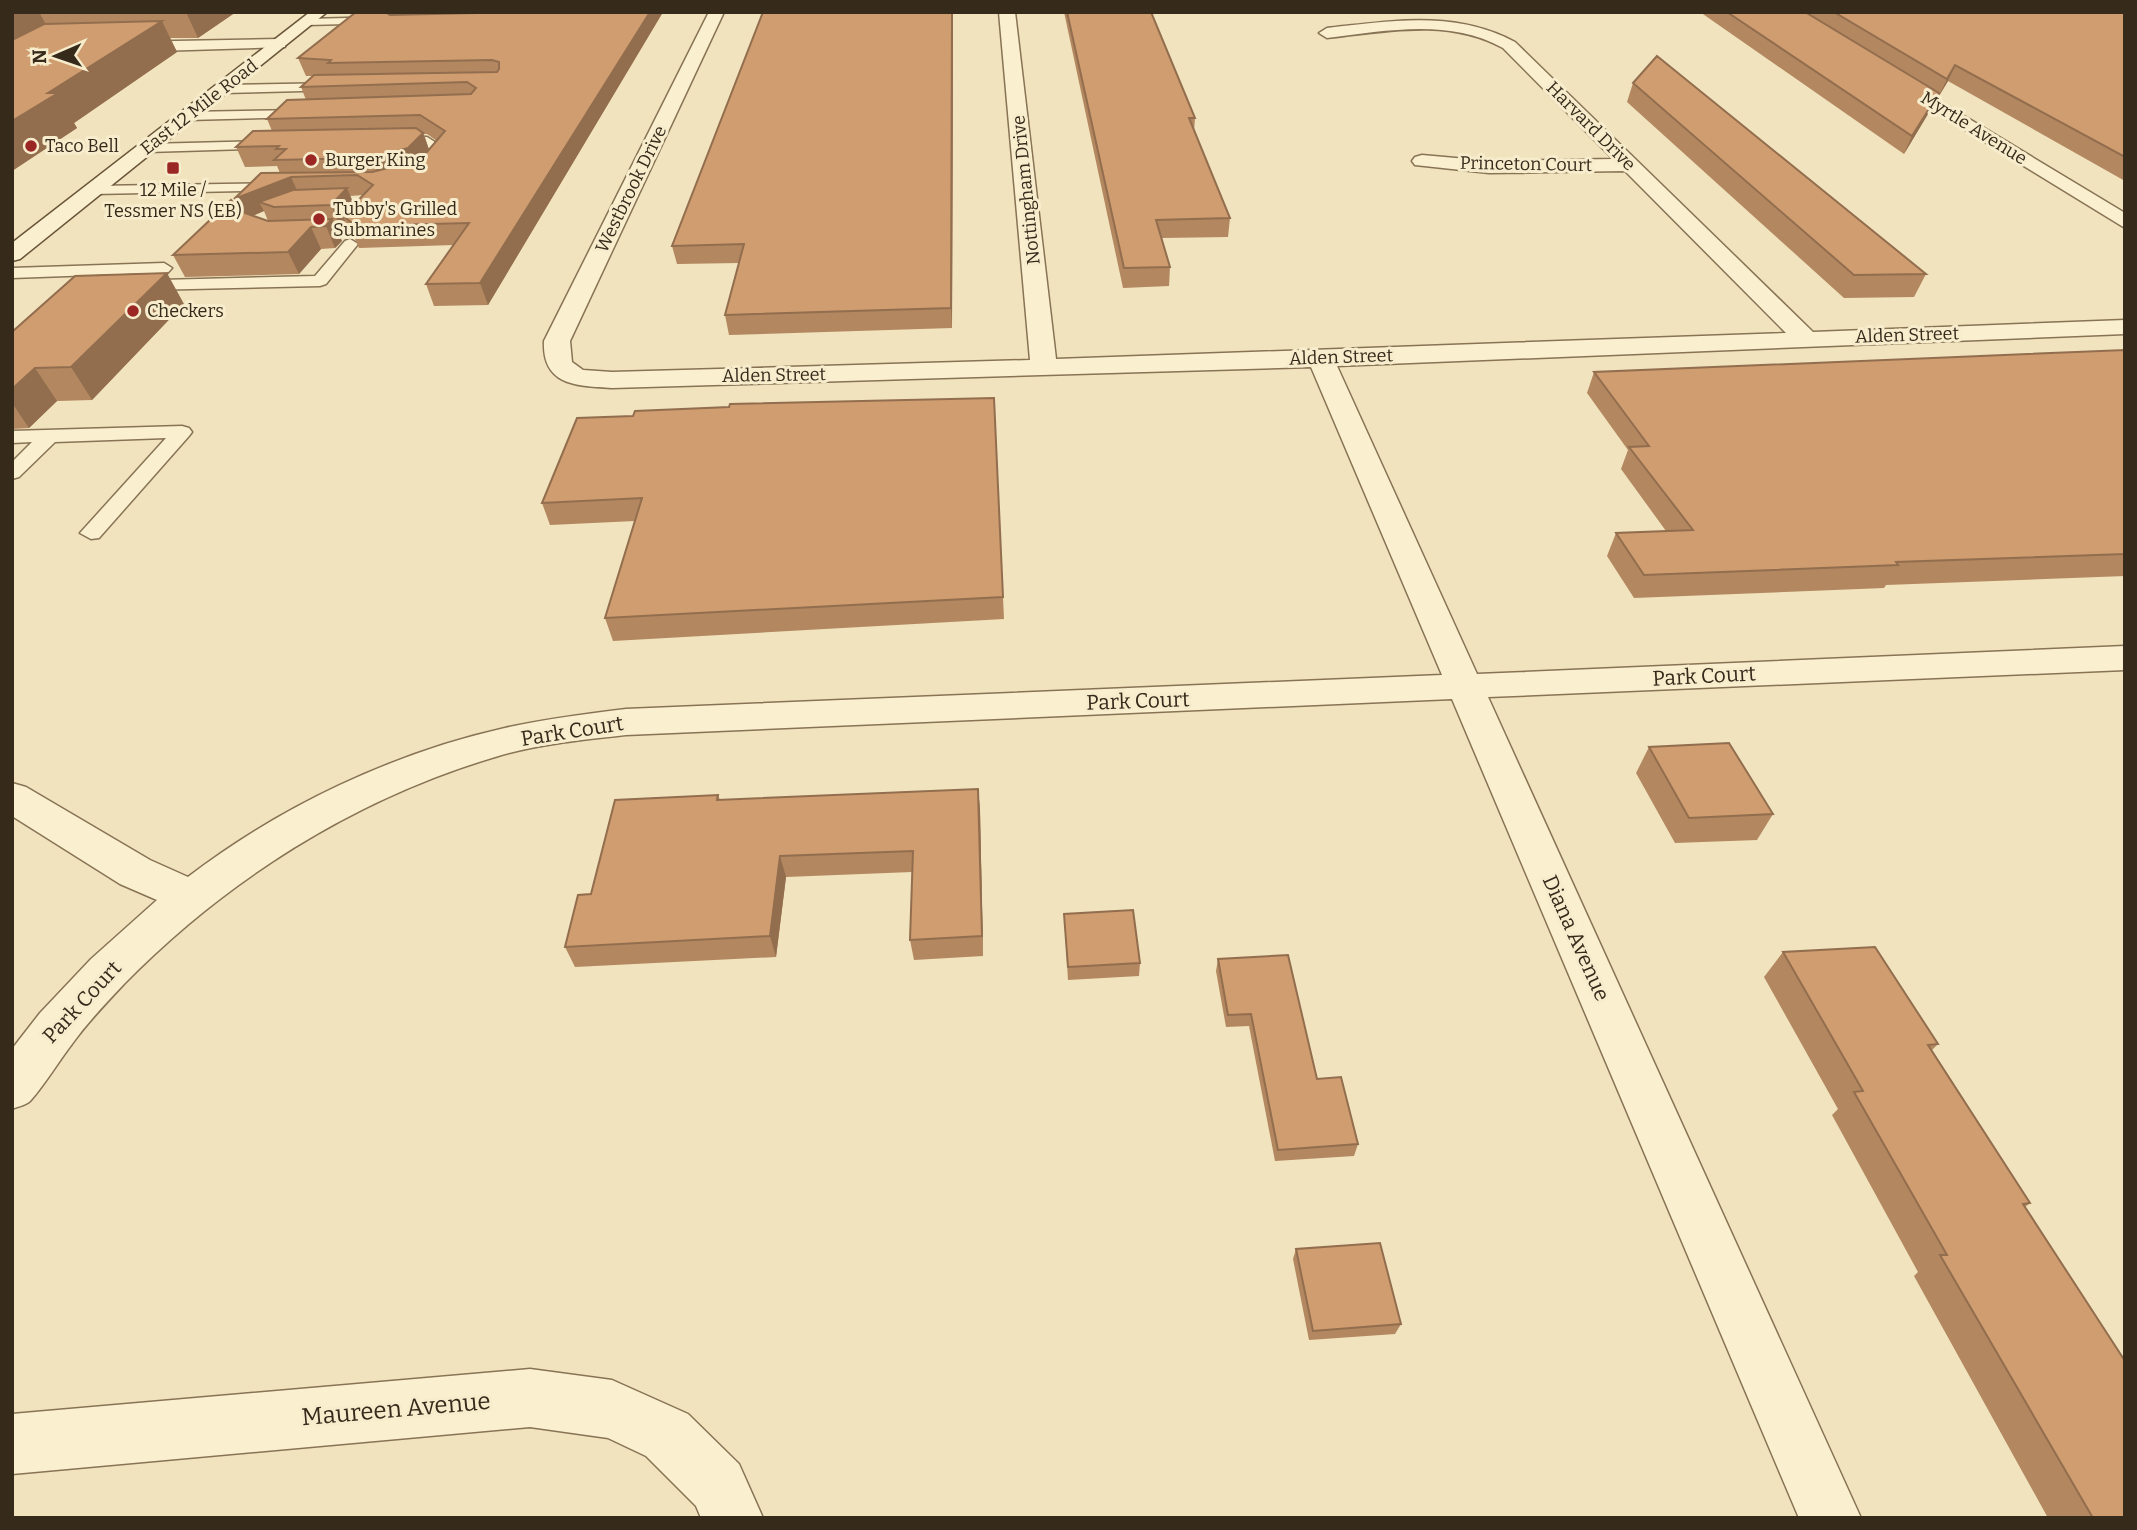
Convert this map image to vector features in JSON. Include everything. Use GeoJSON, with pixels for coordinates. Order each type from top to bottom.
{"type":"FeatureCollection","features":[{"type":"Feature","properties":{"kind":"street","name":"Westbrook Drive"},"geometry":{"type":"LineString","coordinates":[[560,367],[555,357],[558,341],[717,12]]}},
{"type":"Feature","properties":{"kind":"street","name":"Nottingham Drive"},"geometry":{"type":"LineString","coordinates":[[1007,12],[1044,368]]}},
{"type":"Feature","properties":{"kind":"street","name":"East 12 Mile Road"},"geometry":{"type":"LineString","coordinates":[[12,254],[313,17]]}},
{"type":"Feature","properties":{"kind":"street","name":"Harvard Drive"},"geometry":{"type":"LineString","coordinates":[[1327,33],[1437,26],[1478,30],[1497,36],[1509,44],[1805,338]]}},
{"type":"Feature","properties":{"kind":"street"},"geometry":{"type":"LineString","coordinates":[[102,47],[279,44]]}},
{"type":"Feature","properties":{"kind":"street","name":"Myrtle Avenue"},"geometry":{"type":"LineString","coordinates":[[1868,63],[2125,222]]}},
{"type":"Feature","properties":{"kind":"street","name":"Princeton Court"},"geometry":{"type":"LineString","coordinates":[[1422,161],[1489,167],[1630,165]]}},
{"type":"Feature","properties":{"kind":"street","name":"Alden Street"},"geometry":{"type":"LineString","coordinates":[[560,367],[572,375],[612,380],[1321,359],[2125,327]]}},
{"type":"Feature","properties":{"kind":"street","name":"Diana Avenue"},"geometry":{"type":"LineString","coordinates":[[1321,359],[1830,1518]]}},
{"type":"Feature","properties":{"kind":"street","name":"Park Court"},"geometry":{"type":"LineString","coordinates":[[12,1087],[40,1047],[94,984],[190,896],[248,855],[328,807],[398,777],[485,746],[559,730],[626,722],[2125,658]]}},
{"type":"Feature","properties":{"kind":"street"},"geometry":{"type":"LineString","coordinates":[[12,797],[135,872],[190,896]]}},
{"type":"Feature","properties":{"kind":"street","name":"Maureen Avenue"},"geometry":{"type":"LineString","coordinates":[[12,1444],[400,1407],[530,1398],[612,1409],[667,1435],[718,1485],[732,1518]]}},
{"type":"Feature","properties":{"kind":"lane"},"geometry":{"type":"LineString","coordinates":[[313,17],[388,20],[412,12]]}},
{"type":"Feature","properties":{"kind":"lane"},"geometry":{"type":"LineString","coordinates":[[388,20],[396,26],[409,26]]}},
{"type":"Feature","properties":{"kind":"lane"},"geometry":{"type":"LineString","coordinates":[[223,89],[353,87]]}},
{"type":"Feature","properties":{"kind":"lane"},"geometry":{"type":"LineString","coordinates":[[188,116],[317,114]]}},
{"type":"Feature","properties":{"kind":"lane"},"geometry":{"type":"LineString","coordinates":[[371,142],[427,141],[442,151],[422,174],[411,176]]}},
{"type":"Feature","properties":{"kind":"lane"},"geometry":{"type":"LineString","coordinates":[[148,148],[288,144]]}},
{"type":"Feature","properties":{"kind":"lane"},"geometry":{"type":"LineString","coordinates":[[94,190],[300,186]]}},
{"type":"Feature","properties":{"kind":"lane"},"geometry":{"type":"LineString","coordinates":[[334,234],[345,233],[354,227]]}},
{"type":"Feature","properties":{"kind":"lane"},"geometry":{"type":"LineString","coordinates":[[12,273],[164,268],[147,285],[320,281],[350,244]]}},
{"type":"Feature","properties":{"kind":"lane"},"geometry":{"type":"LineString","coordinates":[[12,437],[181,432],[91,533]]}},
{"type":"Feature","properties":{"kind":"lane"},"geometry":{"type":"LineString","coordinates":[[12,472],[50,436]]}},
{"type":"Feature","properties":{"kind":"building"},"geometry":{"type":"Polygon","coordinates":[[[356,12],[385,12],[390,15],[650,12],[480,283],[426,284],[469,223],[350,226],[352,223],[343,216],[373,185],[357,175],[291,177],[234,199],[261,173],[372,172],[420,160],[445,131],[420,115],[267,119],[287,100],[471,94],[476,88],[467,82],[301,87],[314,75],[497,72],[499,69],[499,62],[492,60],[328,63],[331,60],[298,58],[356,12]]]}},
{"type":"Feature","properties":{"kind":"building"},"geometry":{"type":"Polygon","coordinates":[[[763,12],[952,12],[951,308],[725,315],[744,244],[672,246],[763,12]]]}},
{"type":"Feature","properties":{"kind":"building"},"geometry":{"type":"Polygon","coordinates":[[[1067,12],[1151,12],[1195,118],[1189,118],[1230,218],[1156,220],[1170,267],[1124,268],[1067,12]]]}},
{"type":"Feature","properties":{"kind":"building"},"geometry":{"type":"Polygon","coordinates":[[[1727,12],[1805,12],[1939,93],[1912,136],[1727,12]]]}},
{"type":"Feature","properties":{"kind":"building"},"geometry":{"type":"Polygon","coordinates":[[[1834,12],[2125,12],[2125,157],[1955,65],[1947,79],[1834,12]]]}},
{"type":"Feature","properties":{"kind":"building"},"geometry":{"type":"Polygon","coordinates":[[[162,21],[48,93],[58,93],[12,121],[12,40],[44,24],[162,21]]]}},
{"type":"Feature","properties":{"kind":"building"},"geometry":{"type":"Polygon","coordinates":[[[1657,56],[1926,274],[1854,275],[1633,83],[1657,56]]]}},
{"type":"Feature","properties":{"kind":"building"},"geometry":{"type":"Polygon","coordinates":[[[416,128],[423,133],[408,148],[372,158],[274,160],[286,149],[276,149],[279,146],[236,147],[253,131],[416,128]]]}},
{"type":"Feature","properties":{"kind":"building"},"geometry":{"type":"Polygon","coordinates":[[[347,188],[331,205],[274,207],[259,202],[293,190],[347,188]]]}},
{"type":"Feature","properties":{"kind":"building"},"geometry":{"type":"Polygon","coordinates":[[[231,200],[242,212],[268,221],[332,219],[326,226],[311,227],[288,252],[173,255],[231,200]]]}},
{"type":"Feature","properties":{"kind":"building"},"geometry":{"type":"Polygon","coordinates":[[[167,273],[71,367],[35,368],[12,389],[12,332],[75,276],[167,273]]]}},
{"type":"Feature","properties":{"kind":"building"},"geometry":{"type":"Polygon","coordinates":[[[2125,350],[2125,554],[1644,575],[1616,533],[1693,530],[1629,447],[1649,446],[1594,372],[2125,350]]]}},
{"type":"Feature","properties":{"kind":"building"},"geometry":{"type":"Polygon","coordinates":[[[994,398],[1003,597],[605,618],[642,498],[542,503],[577,418],[633,416],[635,411],[729,407],[730,404],[994,398]]]}},
{"type":"Feature","properties":{"kind":"building"},"geometry":{"type":"Polygon","coordinates":[[[1729,743],[1773,814],[1689,818],[1649,747],[1729,743]]]}},
{"type":"Feature","properties":{"kind":"building"},"geometry":{"type":"Polygon","coordinates":[[[978,789],[982,936],[910,940],[913,851],[780,856],[770,936],[565,947],[578,895],[591,894],[615,800],[718,795],[717,800],[978,789]]]}},
{"type":"Feature","properties":{"kind":"building"},"geometry":{"type":"Polygon","coordinates":[[[1133,910],[1140,963],[1068,967],[1064,914],[1133,910]]]}},
{"type":"Feature","properties":{"kind":"building"},"geometry":{"type":"Polygon","coordinates":[[[1875,947],[1938,1044],[1928,1045],[2030,1203],[2023,1204],[2125,1361],[2125,1518],[2093,1518],[1940,1255],[1947,1255],[1854,1092],[1863,1091],[1783,952],[1875,947]]]}},
{"type":"Feature","properties":{"kind":"building"},"geometry":{"type":"Polygon","coordinates":[[[1288,955],[1317,1079],[1341,1077],[1358,1144],[1278,1150],[1251,1014],[1228,1015],[1218,959],[1288,955]]]}},
{"type":"Feature","properties":{"kind":"building"},"geometry":{"type":"Polygon","coordinates":[[[1380,1243],[1401,1324],[1313,1331],[1296,1249],[1380,1243]]]}},
{"type":"Feature","properties":{"kind":"place","name":"Taco Bell"},"geometry":{"type":"Point","coordinates":[31,146]}},
{"type":"Feature","properties":{"kind":"place","name":"Burger King"},"geometry":{"type":"Point","coordinates":[311,160]}},
{"type":"Feature","properties":{"kind":"place","name":"12 Mile / Tessmer NS (EB)"},"geometry":{"type":"Point","coordinates":[173,168]}},
{"type":"Feature","properties":{"kind":"place","name":"Tubby's Grilled Submarines"},"geometry":{"type":"Point","coordinates":[319,219]}},
{"type":"Feature","properties":{"kind":"place","name":"Checkers"},"geometry":{"type":"Point","coordinates":[133,311]}}]}
